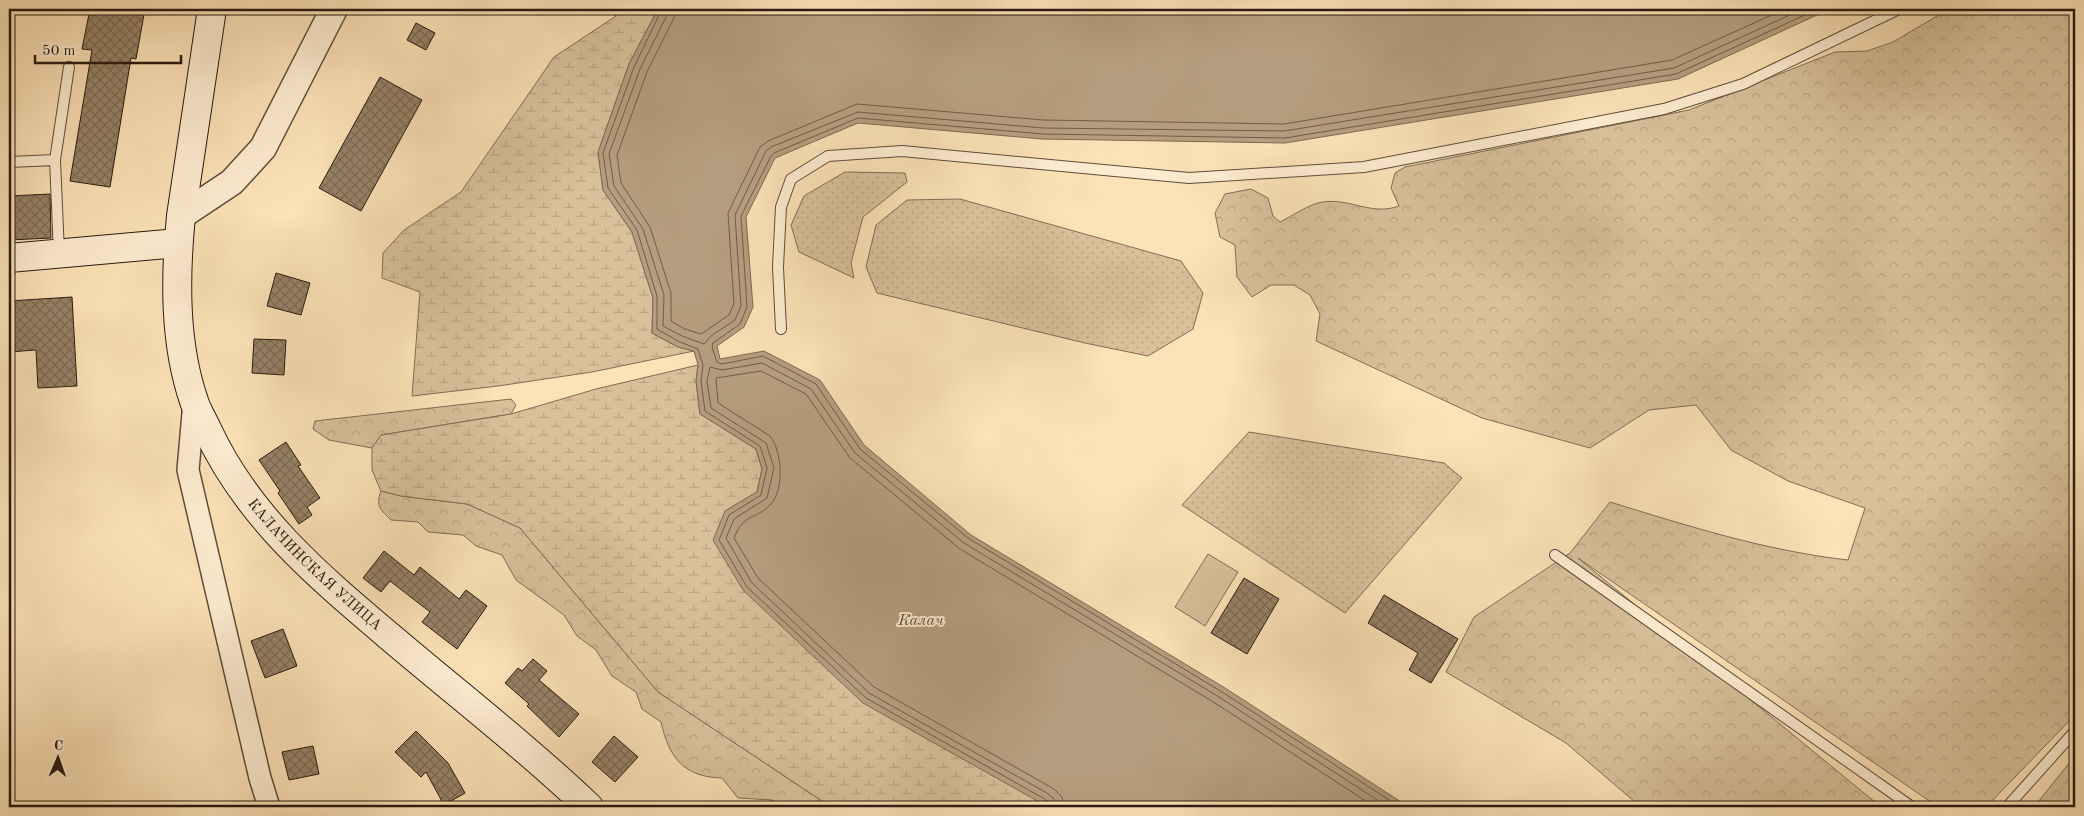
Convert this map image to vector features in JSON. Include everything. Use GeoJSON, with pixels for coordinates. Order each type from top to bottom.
{"type":"FeatureCollection","features":[{"type":"Feature","properties":{"kind":"main road","name":"КАЛАЧИНСКАЯ УЛИЦА"},"geometry":{"type":"LineString","coordinates":[[212,9],[180,230],[177,294],[180,341],[194,402],[220,457],[246,498],[302,560],[590,807]]}},
{"type":"Feature","properties":{"kind":"main road"},"geometry":{"type":"LineString","coordinates":[[9,258],[59,254],[180,230]]}},
{"type":"Feature","properties":{"kind":"street"},"geometry":{"type":"LineString","coordinates":[[180,230],[232,182],[263,148],[334,9]]}},
{"type":"Feature","properties":{"kind":"street"},"geometry":{"type":"LineString","coordinates":[[194,402],[188,470],[260,778],[269,807]]}},
{"type":"Feature","properties":{"kind":"lane"},"geometry":{"type":"LineString","coordinates":[[782,329],[778,267],[781,207],[791,179],[828,156],[902,151],[1189,178],[1364,167],[1664,109],[1742,84],[1900,9]]}},
{"type":"Feature","properties":{"kind":"lane"},"geometry":{"type":"LineString","coordinates":[[59,254],[55,160],[69,67]]}},
{"type":"Feature","properties":{"kind":"lane"},"geometry":{"type":"LineString","coordinates":[[9,162],[55,160]]}},
{"type":"Feature","properties":{"kind":"lane"},"geometry":{"type":"LineString","coordinates":[[1555,555],[1912,807]]}},
{"type":"Feature","properties":{"kind":"lane"},"geometry":{"type":"LineString","coordinates":[[2006,807],[2075,731]]}},
{"type":"Feature","properties":{"kind":"green space"},"geometry":{"type":"Polygon","coordinates":[[[604,9],[658,9],[629,64],[598,153],[603,190],[632,232],[653,298],[652,333],[678,347],[694,351],[592,372],[412,396],[420,292],[382,278],[383,253],[404,230],[461,192],[554,57],[616,16],[604,9]]]}},
{"type":"Feature","properties":{"kind":"green space"},"geometry":{"type":"Polygon","coordinates":[[[1949,9],[2075,9],[2075,715],[1986,807],[1938,807],[1578,558],[1881,807],[1639,807],[1566,743],[1446,672],[1474,617],[1570,553],[1610,502],[1698,529],[1758,544],[1788,551],[1848,560],[1865,508],[1788,481],[1731,450],[1696,405],[1649,410],[1590,448],[1482,418],[1316,341],[1320,314],[1310,295],[1294,285],[1271,285],[1252,297],[1237,277],[1235,245],[1220,237],[1215,213],[1225,194],[1251,189],[1268,198],[1273,216],[1280,222],[1307,207],[1323,202],[1333,201],[1370,208],[1389,209],[1399,206],[1391,188],[1395,173],[1405,167],[1689,110],[1835,52],[1867,51],[1893,42],[1949,9]]]}},
{"type":"Feature","properties":{"kind":"green space"},"geometry":{"type":"Polygon","coordinates":[[[845,172],[905,173],[907,182],[863,217],[851,263],[854,278],[799,252],[791,225],[804,196],[845,172]]]}},
{"type":"Feature","properties":{"kind":"green space"},"geometry":{"type":"Polygon","coordinates":[[[960,199],[1181,261],[1203,293],[1193,329],[1148,356],[1085,343],[877,293],[866,267],[876,225],[907,200],[960,199]]]}},
{"type":"Feature","properties":{"kind":"green space"},"geometry":{"type":"Polygon","coordinates":[[[698,365],[696,381],[700,414],[756,449],[762,469],[757,492],[725,511],[1048,807],[831,807],[658,692],[520,528],[467,504],[401,496],[381,491],[372,470],[372,448],[381,435],[511,414],[596,389],[698,365]]]}},
{"type":"Feature","properties":{"kind":"green space"},"geometry":{"type":"Polygon","coordinates":[[[511,399],[516,405],[511,414],[381,435],[372,448],[329,440],[313,429],[315,421],[511,399]]]}},
{"type":"Feature","properties":{"kind":"green space"},"geometry":{"type":"Polygon","coordinates":[[[1249,432],[1444,463],[1462,478],[1345,613],[1182,505],[1249,432]]]}},
{"type":"Feature","properties":{"kind":"green space"},"geometry":{"type":"Polygon","coordinates":[[[381,491],[401,496],[467,504],[520,528],[658,692],[831,807],[785,807],[772,800],[738,798],[722,778],[709,777],[688,769],[674,755],[664,735],[661,722],[642,709],[636,692],[612,676],[596,650],[577,636],[564,615],[516,580],[502,555],[476,546],[463,535],[428,532],[418,522],[391,520],[380,507],[379,496],[381,491]]]}},
{"type":"Feature","properties":{"kind":"green space"},"geometry":{"type":"Polygon","coordinates":[[[1208,554],[1238,572],[1205,626],[1175,607],[1208,554]]]}},
{"type":"Feature","properties":{"kind":"green space"},"geometry":{"type":"Polygon","coordinates":[[[2075,756],[2075,807],[2034,807],[2075,756]]]}},
{"type":"Feature","properties":{"kind":"water","name":"Калач"},"geometry":{"type":"Polygon","coordinates":[[[658,9],[1830,9],[1678,79],[1285,143],[1042,139],[858,123],[775,158],[746,217],[753,307],[744,327],[717,346],[720,359],[764,351],[820,380],[864,445],[971,535],[1225,688],[1409,807],[1048,807],[863,703],[743,590],[713,540],[725,511],[757,492],[762,469],[756,449],[700,414],[696,381],[698,365],[694,351],[678,347],[652,333],[653,298],[632,232],[603,190],[598,152],[629,64],[658,9]]]}},
{"type":"Feature","properties":{"kind":"building"},"geometry":{"type":"Polygon","coordinates":[[[90,9],[145,9],[136,59],[131,58],[110,187],[70,181],[92,50],[82,49],[90,9]]]}},
{"type":"Feature","properties":{"kind":"building"},"geometry":{"type":"Polygon","coordinates":[[[416,23],[435,33],[426,50],[407,40],[416,23]]]}},
{"type":"Feature","properties":{"kind":"building"},"geometry":{"type":"Polygon","coordinates":[[[380,77],[422,100],[361,211],[319,188],[380,77]]]}},
{"type":"Feature","properties":{"kind":"building"},"geometry":{"type":"Polygon","coordinates":[[[50,194],[51,238],[9,240],[9,196],[50,194]]]}},
{"type":"Feature","properties":{"kind":"building"},"geometry":{"type":"Polygon","coordinates":[[[276,273],[310,283],[301,315],[267,306],[276,273]]]}},
{"type":"Feature","properties":{"kind":"building"},"geometry":{"type":"Polygon","coordinates":[[[72,297],[77,386],[38,388],[36,350],[9,352],[9,301],[72,297]]]}},
{"type":"Feature","properties":{"kind":"building"},"geometry":{"type":"Polygon","coordinates":[[[254,339],[286,340],[284,375],[252,373],[254,339]]]}},
{"type":"Feature","properties":{"kind":"building"},"geometry":{"type":"Polygon","coordinates":[[[286,442],[301,465],[298,466],[320,498],[307,507],[312,515],[299,524],[259,460],[286,442]]]}},
{"type":"Feature","properties":{"kind":"building"},"geometry":{"type":"Polygon","coordinates":[[[384,551],[414,575],[420,567],[459,599],[466,590],[487,606],[457,649],[422,622],[430,612],[390,581],[381,592],[363,578],[384,551]]]}},
{"type":"Feature","properties":{"kind":"building"},"geometry":{"type":"Polygon","coordinates":[[[1244,578],[1279,599],[1247,654],[1211,633],[1244,578]]]}},
{"type":"Feature","properties":{"kind":"building"},"geometry":{"type":"Polygon","coordinates":[[[1384,595],[1458,639],[1431,683],[1409,670],[1418,653],[1368,623],[1384,595]]]}},
{"type":"Feature","properties":{"kind":"building"},"geometry":{"type":"Polygon","coordinates":[[[283,629],[297,666],[265,678],[251,641],[283,629]]]}},
{"type":"Feature","properties":{"kind":"building"},"geometry":{"type":"Polygon","coordinates":[[[533,659],[547,671],[539,680],[579,714],[559,737],[527,706],[529,704],[505,683],[518,668],[522,671],[533,659]]]}},
{"type":"Feature","properties":{"kind":"building"},"geometry":{"type":"Polygon","coordinates":[[[416,731],[448,763],[465,793],[444,805],[426,772],[421,777],[395,752],[416,731]]]}},
{"type":"Feature","properties":{"kind":"building"},"geometry":{"type":"Polygon","coordinates":[[[614,736],[638,757],[615,782],[592,762],[614,736]]]}},
{"type":"Feature","properties":{"kind":"building"},"geometry":{"type":"Polygon","coordinates":[[[313,746],[319,774],[289,780],[282,752],[313,746]]]}}]}
